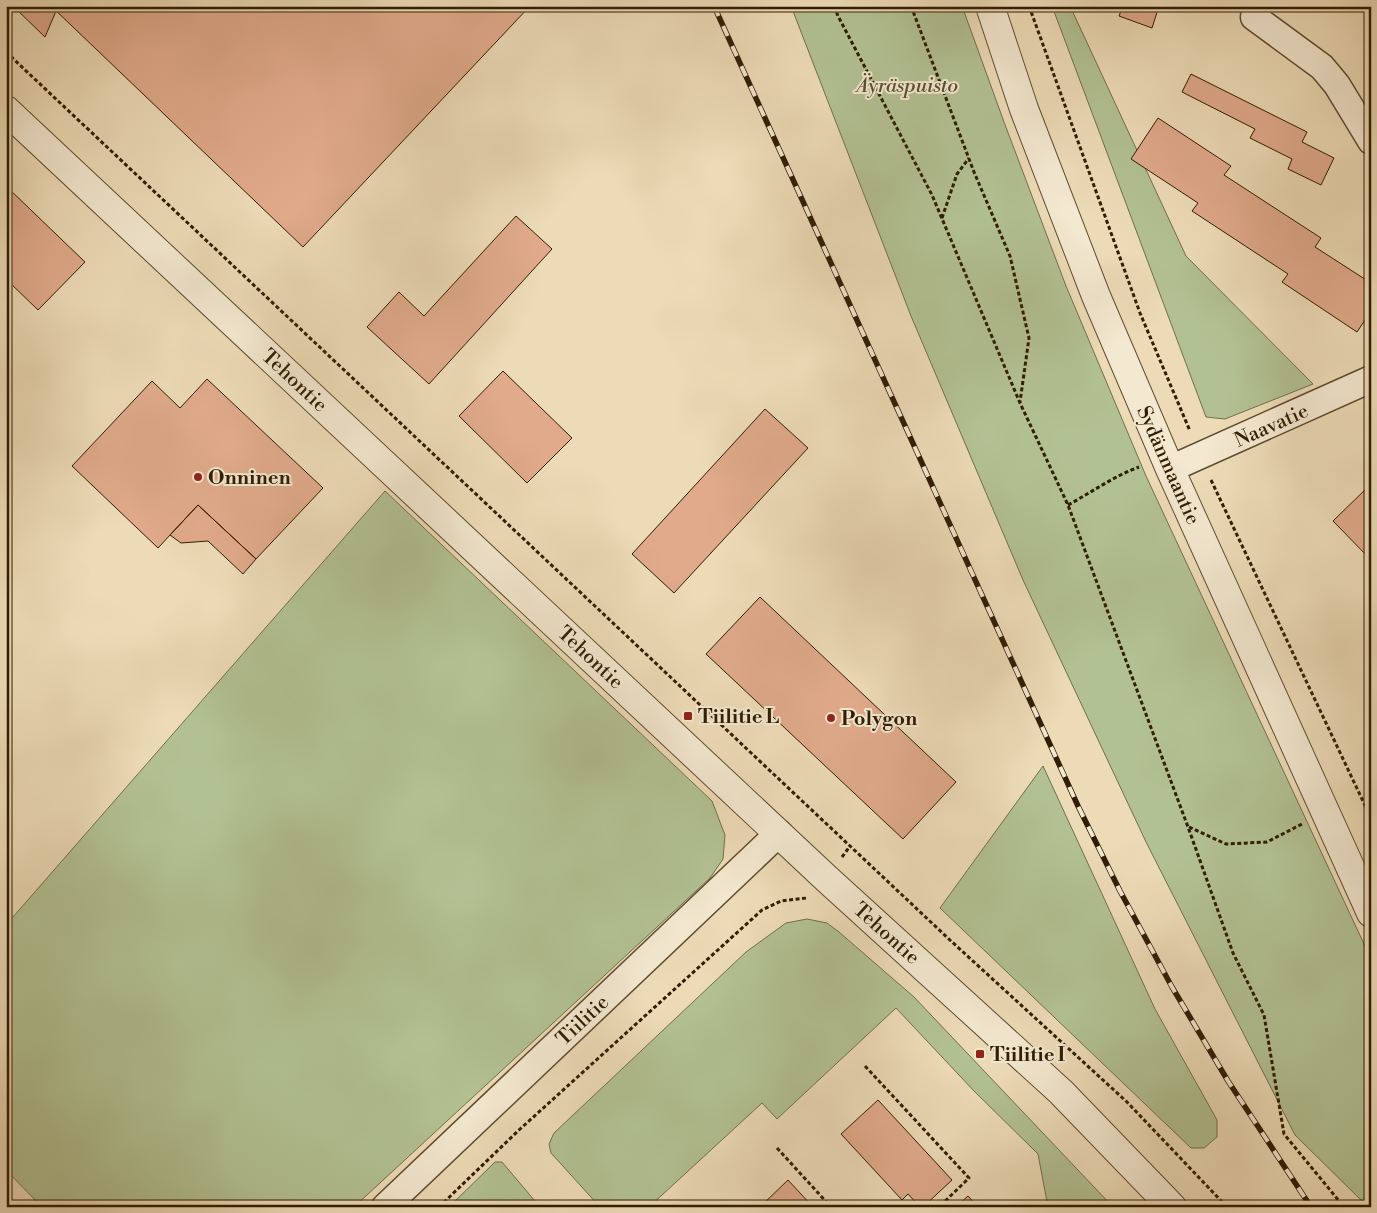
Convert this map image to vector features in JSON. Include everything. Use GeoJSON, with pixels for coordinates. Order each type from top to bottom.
{"type":"FeatureCollection","features":[{"type":"Feature","properties":{"kind":"street","name":"Sydänmaantie"},"geometry":{"type":"LineString","coordinates":[[990,6],[1024,109],[1096,296],[1167,463],[1371,913]]}},
{"type":"Feature","properties":{"kind":"street"},"geometry":{"type":"LineString","coordinates":[[1254,17],[1322,67],[1337,85],[1371,141]]}},
{"type":"Feature","properties":{"kind":"street","name":"Tehontie"},"geometry":{"type":"LineString","coordinates":[[6,110],[780,833],[1061,1092],[1172,1207]]}},
{"type":"Feature","properties":{"kind":"street","name":"Naavatie"},"geometry":{"type":"LineString","coordinates":[[1167,463],[1371,379]]}},
{"type":"Feature","properties":{"kind":"street","name":"Tiilitie"},"geometry":{"type":"LineString","coordinates":[[385,1207],[780,833]]}},
{"type":"Feature","properties":{"kind":"path"},"geometry":{"type":"LineString","coordinates":[[834,6],[932,195],[1020,403],[1068,505],[1234,953],[1264,1015],[1284,1134],[1344,1207]]}},
{"type":"Feature","properties":{"kind":"path"},"geometry":{"type":"LineString","coordinates":[[911,6],[969,158],[1010,256],[1029,338],[1020,403]]}},
{"type":"Feature","properties":{"kind":"path"},"geometry":{"type":"LineString","coordinates":[[1029,6],[1140,313],[1192,436]]}},
{"type":"Feature","properties":{"kind":"path"},"geometry":{"type":"LineString","coordinates":[[6,52],[951,941],[1127,1102],[1227,1207]]}},
{"type":"Feature","properties":{"kind":"path"},"geometry":{"type":"LineString","coordinates":[[942,218],[957,174],[969,158]]}},
{"type":"Feature","properties":{"kind":"path"},"geometry":{"type":"LineString","coordinates":[[1068,505],[1095,491],[1116,476],[1167,463]]}},
{"type":"Feature","properties":{"kind":"path"},"geometry":{"type":"LineString","coordinates":[[1208,474],[1371,818]]}},
{"type":"Feature","properties":{"kind":"path"},"geometry":{"type":"LineString","coordinates":[[1188,827],[1226,844],[1267,842],[1287,833],[1324,810]]}},
{"type":"Feature","properties":{"kind":"path"},"geometry":{"type":"LineString","coordinates":[[439,1207],[519,1130],[762,910],[781,901],[802,897],[812,898]]}},
{"type":"Feature","properties":{"kind":"path"},"geometry":{"type":"LineString","coordinates":[[865,1066],[969,1178],[939,1207]]}},
{"type":"Feature","properties":{"kind":"path"},"geometry":{"type":"LineString","coordinates":[[777,1148],[831,1207]]}},
{"type":"Feature","properties":{"kind":"green space","name":"Äyräspuisto"},"geometry":{"type":"Polygon","coordinates":[[[791,6],[962,6],[1066,286],[1146,476],[1371,959],[1371,1207],[1368,1207],[1295,1135],[1147,844],[1023,580],[911,316],[791,6]]]}},
{"type":"Feature","properties":{"kind":"green space"},"geometry":{"type":"Polygon","coordinates":[[[1052,6],[1070,6],[1186,256],[1313,384],[1225,419],[1206,417],[1052,6]]]}},
{"type":"Feature","properties":{"kind":"green space"},"geometry":{"type":"Polygon","coordinates":[[[385,491],[712,801],[725,835],[723,859],[710,878],[354,1207],[42,1207],[6,1170],[6,925],[385,491]]]}},
{"type":"Feature","properties":{"kind":"green space"},"geometry":{"type":"Polygon","coordinates":[[[1043,766],[1155,1009],[1217,1120],[1217,1137],[1204,1148],[1191,1148],[940,908],[1043,766]]]}},
{"type":"Feature","properties":{"kind":"green space"},"geometry":{"type":"Polygon","coordinates":[[[807,919],[827,923],[914,997],[1113,1207],[1048,1207],[1038,1154],[974,1091],[896,1008],[777,1119],[762,1103],[649,1207],[600,1207],[551,1153],[549,1144],[554,1133],[746,952],[786,923],[807,919]]]}},
{"type":"Feature","properties":{"kind":"green space"},"geometry":{"type":"Polygon","coordinates":[[[495,1162],[502,1162],[540,1207],[449,1207],[495,1162]]]}},
{"type":"Feature","properties":{"kind":"building"},"geometry":{"type":"Polygon","coordinates":[[[13,6],[51,6],[56,11],[45,37],[13,6]]]}},
{"type":"Feature","properties":{"kind":"building"},"geometry":{"type":"Polygon","coordinates":[[[51,6],[530,6],[303,247],[51,6]]]}},
{"type":"Feature","properties":{"kind":"building"},"geometry":{"type":"Polygon","coordinates":[[[1123,6],[1159,6],[1152,28],[1119,16],[1123,6]]]}},
{"type":"Feature","properties":{"kind":"building"},"geometry":{"type":"Polygon","coordinates":[[[1191,74],[1307,132],[1302,142],[1334,158],[1321,185],[1288,169],[1292,159],[1250,138],[1255,129],[1182,92],[1191,74]]]}},
{"type":"Feature","properties":{"kind":"building"},"geometry":{"type":"Polygon","coordinates":[[[1158,118],[1231,166],[1224,175],[1321,238],[1315,247],[1371,283],[1371,311],[1357,332],[1282,282],[1288,274],[1192,211],[1198,203],[1131,159],[1158,118]]]}},
{"type":"Feature","properties":{"kind":"building"},"geometry":{"type":"Polygon","coordinates":[[[6,186],[85,262],[38,310],[6,279],[6,186]]]}},
{"type":"Feature","properties":{"kind":"building"},"geometry":{"type":"Polygon","coordinates":[[[516,216],[552,249],[429,384],[367,327],[399,292],[424,316],[516,216]]]}},
{"type":"Feature","properties":{"kind":"building"},"geometry":{"type":"Polygon","coordinates":[[[503,371],[572,438],[527,483],[459,416],[503,371]]]}},
{"type":"Feature","properties":{"kind":"building","name":"Onninen"},"geometry":{"type":"Polygon","coordinates":[[[207,379],[323,488],[256,559],[198,505],[158,548],[72,466],[152,381],[180,408],[207,379]]]}},
{"type":"Feature","properties":{"kind":"building"},"geometry":{"type":"Polygon","coordinates":[[[765,409],[808,448],[674,593],[632,554],[765,409]]]}},
{"type":"Feature","properties":{"kind":"building"},"geometry":{"type":"Polygon","coordinates":[[[1371,484],[1371,560],[1333,521],[1371,484]]]}},
{"type":"Feature","properties":{"kind":"building"},"geometry":{"type":"Polygon","coordinates":[[[198,505],[256,559],[243,574],[208,541],[181,543],[170,535],[198,505]]]}},
{"type":"Feature","properties":{"kind":"building"},"geometry":{"type":"Polygon","coordinates":[[[1371,572],[1371,582],[1366,577],[1371,572]]]}},
{"type":"Feature","properties":{"kind":"building","name":"Polygon"},"geometry":{"type":"Polygon","coordinates":[[[760,597],[956,782],[903,839],[706,654],[760,597]]]}},
{"type":"Feature","properties":{"kind":"building"},"geometry":{"type":"Polygon","coordinates":[[[878,1100],[952,1180],[923,1207],[920,1207],[908,1194],[902,1200],[841,1134],[878,1100]]]}},
{"type":"Feature","properties":{"kind":"building"},"geometry":{"type":"Polygon","coordinates":[[[788,1180],[813,1207],[761,1206],[788,1180]]]}},
{"type":"Feature","properties":{"kind":"building"},"geometry":{"type":"Polygon","coordinates":[[[968,1196],[978,1207],[960,1207],[958,1205],[968,1196]]]}},
{"type":"Feature","properties":{"kind":"railway"},"geometry":{"type":"LineString","coordinates":[[714,6],[1078,806],[1120,891],[1172,987],[1228,1081],[1311,1207]]}},
{"type":"Feature","properties":{"kind":"place","name":"Onninen"},"geometry":{"type":"Point","coordinates":[198,477]}},
{"type":"Feature","properties":{"kind":"place","name":"Tiilitie L"},"geometry":{"type":"Point","coordinates":[688,716]}},
{"type":"Feature","properties":{"kind":"place","name":"Polygon"},"geometry":{"type":"Point","coordinates":[831,718]}},
{"type":"Feature","properties":{"kind":"place","name":"Tiilitie I"},"geometry":{"type":"Point","coordinates":[980,1054]}}]}
